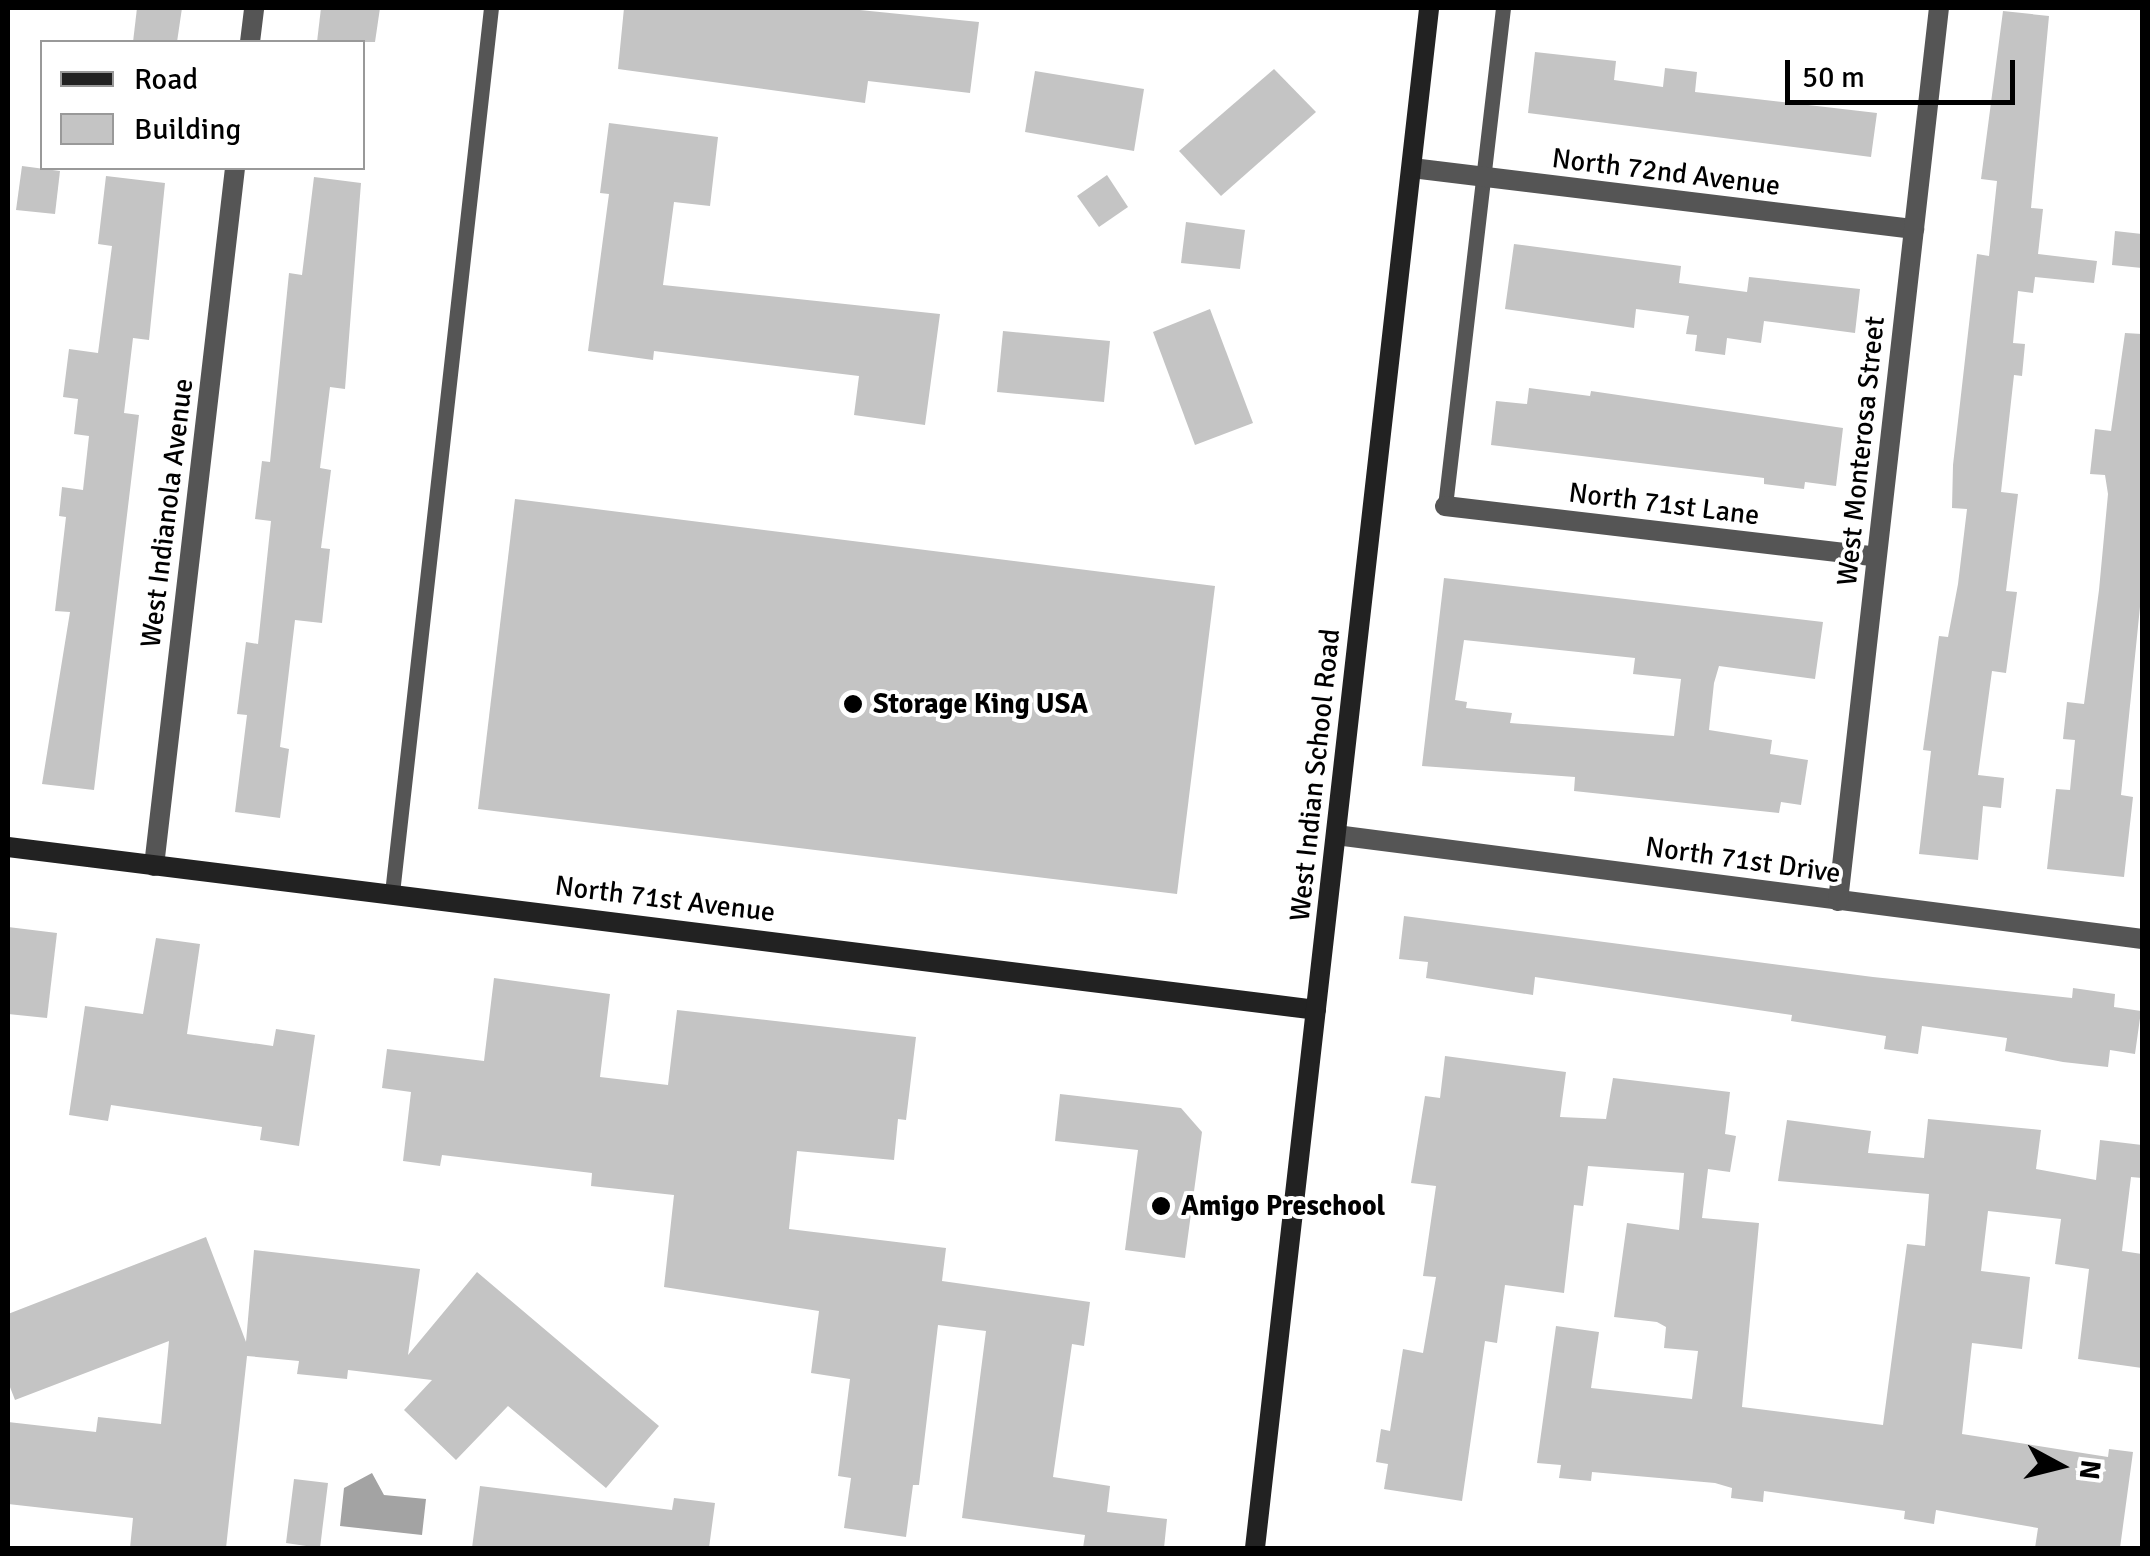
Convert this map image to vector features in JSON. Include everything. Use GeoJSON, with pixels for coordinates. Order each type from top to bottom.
{"type":"FeatureCollection","features":[{"type":"Feature","properties":{"kind":"main road","name":"West Indian School Road"},"geometry":{"type":"LineString","coordinates":[[1255,1548],[1429,8]]}},
{"type":"Feature","properties":{"kind":"main road","name":"North 71st Avenue"},"geometry":{"type":"LineString","coordinates":[[8,847],[1316,1010]]}},
{"type":"Feature","properties":{"kind":"street"},"geometry":{"type":"LineString","coordinates":[[250,40],[254,8]]}},
{"type":"Feature","properties":{"kind":"street","name":"West Monterosa Street"},"geometry":{"type":"LineString","coordinates":[[1838,900],[1939,8]]}},
{"type":"Feature","properties":{"kind":"street","name":"North 72nd Avenue"},"geometry":{"type":"LineString","coordinates":[[1412,168],[1914,229]]}},
{"type":"Feature","properties":{"kind":"street","name":"West Indianola Avenue"},"geometry":{"type":"LineString","coordinates":[[154,866],[235,170]]}},
{"type":"Feature","properties":{"kind":"street","name":"North 71st Lane"},"geometry":{"type":"LineString","coordinates":[[1446,506],[1876,558]]}},
{"type":"Feature","properties":{"kind":"street","name":"North 71st Drive"},"geometry":{"type":"LineString","coordinates":[[1336,835],[2142,939]]}},
{"type":"Feature","properties":{"kind":"lane"},"geometry":{"type":"LineString","coordinates":[[392,893],[491,8]]}},
{"type":"Feature","properties":{"kind":"lane"},"geometry":{"type":"LineString","coordinates":[[1446,506],[1503,8]]}},
{"type":"Feature","properties":{"kind":"shaded area"},"geometry":{"type":"Polygon","coordinates":[[[372,1473],[384,1495],[426,1499],[422,1535],[340,1526],[344,1488],[372,1473]]]}},
{"type":"Feature","properties":{"kind":"building"},"geometry":{"type":"Polygon","coordinates":[[[137,8],[182,8],[177,40],[133,40],[137,8]]]}},
{"type":"Feature","properties":{"kind":"building"},"geometry":{"type":"Polygon","coordinates":[[[321,8],[380,8],[375,42],[317,40],[321,8]]]}},
{"type":"Feature","properties":{"kind":"building"},"geometry":{"type":"Polygon","coordinates":[[[624,8],[840,8],[979,22],[970,93],[868,81],[865,103],[618,69],[624,8]]]}},
{"type":"Feature","properties":{"kind":"building"},"geometry":{"type":"Polygon","coordinates":[[[2003,11],[2049,16],[2031,208],[2043,209],[2038,254],[2097,261],[2094,283],[2035,277],[2033,293],[2018,291],[2013,343],[2025,344],[2022,376],[2014,375],[2001,492],[2018,494],[2006,591],[2017,592],[2006,673],[1992,671],[1978,775],[2004,778],[2001,808],[1983,806],[1978,860],[1919,854],[1931,751],[1923,750],[1939,636],[1948,637],[1967,509],[1952,508],[1953,465],[1977,254],[1989,256],[1997,181],[1981,179],[2003,11]]]}},
{"type":"Feature","properties":{"kind":"building"},"geometry":{"type":"Polygon","coordinates":[[[1535,52],[1616,61],[1614,80],[1663,87],[1665,68],[1697,72],[1695,92],[1877,113],[1871,157],[1528,113],[1535,52]]]}},
{"type":"Feature","properties":{"kind":"building"},"geometry":{"type":"Polygon","coordinates":[[[1274,69],[1316,112],[1221,196],[1179,151],[1274,69]]]}},
{"type":"Feature","properties":{"kind":"building"},"geometry":{"type":"Polygon","coordinates":[[[1035,71],[1144,89],[1134,151],[1025,132],[1035,71]]]}},
{"type":"Feature","properties":{"kind":"building"},"geometry":{"type":"Polygon","coordinates":[[[609,123],[718,137],[710,206],[674,202],[663,285],[940,314],[925,425],[854,415],[859,376],[654,351],[653,360],[588,351],[609,194],[600,193],[609,123]]]}},
{"type":"Feature","properties":{"kind":"building"},"geometry":{"type":"Polygon","coordinates":[[[22,166],[60,171],[55,214],[16,210],[22,166]]]}},
{"type":"Feature","properties":{"kind":"building"},"geometry":{"type":"Polygon","coordinates":[[[1107,175],[1128,207],[1099,227],[1077,196],[1107,175]]]}},
{"type":"Feature","properties":{"kind":"building"},"geometry":{"type":"Polygon","coordinates":[[[106,176],[165,183],[149,340],[133,338],[124,413],[139,415],[94,790],[42,784],[70,612],[55,611],[66,517],[59,516],[62,487],[83,490],[89,436],[74,434],[78,399],[63,397],[69,349],[98,353],[112,246],[98,244],[106,176]]]}},
{"type":"Feature","properties":{"kind":"building"},"geometry":{"type":"Polygon","coordinates":[[[314,177],[361,183],[345,389],[330,387],[320,468],[331,470],[321,548],[330,549],[322,623],[295,620],[280,747],[289,749],[280,818],[235,812],[247,715],[237,714],[246,642],[258,644],[271,521],[255,519],[262,461],[270,462],[289,273],[302,275],[314,177]]]}},
{"type":"Feature","properties":{"kind":"building"},"geometry":{"type":"Polygon","coordinates":[[[1186,222],[1245,230],[1240,269],[1181,263],[1186,222]]]}},
{"type":"Feature","properties":{"kind":"building"},"geometry":{"type":"Polygon","coordinates":[[[2115,231],[2142,234],[2142,268],[2112,265],[2115,231]]]}},
{"type":"Feature","properties":{"kind":"building"},"geometry":{"type":"Polygon","coordinates":[[[1514,244],[1681,266],[1679,283],[1747,292],[1749,277],[1860,289],[1855,333],[1764,321],[1761,343],[1727,338],[1725,355],[1695,351],[1697,335],[1686,334],[1689,316],[1636,309],[1634,328],[1505,309],[1514,244]]]}},
{"type":"Feature","properties":{"kind":"building"},"geometry":{"type":"Polygon","coordinates":[[[1210,309],[1253,423],[1195,445],[1153,332],[1210,309]]]}},
{"type":"Feature","properties":{"kind":"building"},"geometry":{"type":"Polygon","coordinates":[[[1003,331],[1110,341],[1104,402],[997,392],[1003,331]]]}},
{"type":"Feature","properties":{"kind":"building"},"geometry":{"type":"Polygon","coordinates":[[[2125,333],[2142,334],[2142,587],[2121,795],[2133,797],[2124,877],[2047,869],[2056,789],[2070,790],[2075,740],[2063,739],[2067,702],[2084,704],[2099,590],[2108,494],[2105,475],[2090,474],[2095,429],[2111,431],[2125,333]]]}},
{"type":"Feature","properties":{"kind":"building"},"geometry":{"type":"Polygon","coordinates":[[[1529,388],[1590,396],[1591,391],[1843,428],[1836,486],[1805,482],[1804,489],[1764,484],[1764,478],[1491,445],[1496,401],[1527,404],[1529,388]]]}},
{"type":"Feature","properties":{"kind":"building"},"geometry":{"type":"Polygon","coordinates":[[[515,499],[1215,586],[1177,894],[478,809],[515,499]]]}},
{"type":"Feature","properties":{"kind":"building"},"geometry":{"type":"Polygon","coordinates":[[[1444,578],[1823,622],[1815,679],[1719,666],[1714,683],[1709,730],[1772,740],[1770,754],[1808,760],[1801,805],[1781,802],[1779,813],[1574,791],[1575,777],[1422,766],[1444,578]],[[1464,640],[1455,700],[1467,702],[1466,708],[1512,713],[1510,723],[1674,736],[1681,679],[1633,674],[1635,658],[1464,640]]]}},
{"type":"Feature","properties":{"kind":"building"},"geometry":{"type":"Polygon","coordinates":[[[1404,916],[1873,977],[2072,998],[2073,988],[2115,994],[2114,1007],[2141,1011],[2135,1054],[2110,1050],[2108,1067],[2063,1062],[2005,1051],[2007,1038],[1922,1026],[1918,1054],[1884,1049],[1886,1036],[1791,1021],[1792,1015],[1535,977],[1533,995],[1426,978],[1428,962],[1399,959],[1404,916]]]}},
{"type":"Feature","properties":{"kind":"building"},"geometry":{"type":"Polygon","coordinates":[[[8,927],[57,933],[47,1018],[8,1014],[8,927]]]}},
{"type":"Feature","properties":{"kind":"building"},"geometry":{"type":"Polygon","coordinates":[[[156,938],[200,944],[187,1034],[273,1046],[276,1029],[315,1035],[299,1146],[260,1140],[262,1127],[111,1105],[108,1121],[69,1115],[85,1006],[143,1014],[156,938]]]}},
{"type":"Feature","properties":{"kind":"building"},"geometry":{"type":"Polygon","coordinates":[[[494,978],[610,994],[600,1077],[668,1085],[677,1010],[916,1037],[906,1120],[898,1119],[894,1160],[797,1151],[789,1229],[946,1248],[942,1281],[1090,1302],[1084,1346],[1072,1344],[1053,1477],[1110,1486],[1107,1512],[1167,1519],[1164,1548],[1083,1548],[1085,1535],[962,1518],[986,1331],[938,1325],[919,1485],[913,1485],[906,1537],[844,1528],[851,1478],[838,1476],[850,1379],[811,1373],[819,1311],[664,1287],[674,1195],[591,1186],[592,1173],[442,1155],[440,1166],[403,1161],[411,1092],[382,1088],[387,1049],[484,1061],[494,978]]]}},
{"type":"Feature","properties":{"kind":"building"},"geometry":{"type":"Polygon","coordinates":[[[1445,1056],[1566,1072],[1560,1117],[1606,1119],[1613,1078],[1730,1092],[1725,1134],[1736,1136],[1730,1172],[1708,1169],[1702,1218],[1759,1223],[1742,1407],[1883,1425],[1907,1244],[1925,1246],[1929,1194],[1778,1181],[1787,1120],[1871,1131],[1868,1153],[1924,1158],[1928,1119],[2041,1130],[2036,1169],[2096,1180],[2100,1140],[2142,1145],[2142,1178],[2131,1177],[2122,1251],[2142,1254],[2142,1368],[2078,1359],[2089,1269],[2055,1264],[2061,1219],[1988,1211],[1981,1271],[2030,1277],[2022,1349],[1972,1343],[1962,1434],[2108,1457],[2109,1449],[2133,1452],[2120,1548],[2035,1548],[2038,1528],[1936,1510],[1934,1524],[1904,1519],[1905,1511],[1764,1491],[1763,1502],[1731,1498],[1732,1488],[1715,1483],[1592,1472],[1591,1481],[1559,1478],[1561,1465],[1537,1463],[1556,1326],[1599,1332],[1591,1388],[1692,1399],[1698,1351],[1664,1348],[1666,1327],[1657,1322],[1614,1317],[1627,1223],[1679,1230],[1684,1173],[1588,1166],[1583,1206],[1574,1205],[1564,1293],[1505,1285],[1497,1343],[1485,1341],[1462,1501],[1384,1489],[1388,1464],[1376,1462],[1381,1429],[1390,1431],[1403,1349],[1423,1353],[1436,1277],[1423,1276],[1436,1186],[1411,1183],[1425,1096],[1440,1098],[1445,1056]]]}},
{"type":"Feature","properties":{"kind":"building","name":"Amigo Preschool"},"geometry":{"type":"Polygon","coordinates":[[[1060,1094],[1181,1108],[1202,1132],[1185,1258],[1125,1250],[1138,1150],[1055,1141],[1060,1094]]]}},
{"type":"Feature","properties":{"kind":"building"},"geometry":{"type":"Polygon","coordinates":[[[206,1237],[246,1342],[254,1250],[420,1269],[408,1355],[477,1272],[659,1426],[606,1488],[508,1406],[456,1460],[404,1410],[432,1380],[348,1370],[347,1379],[297,1374],[299,1361],[247,1356],[226,1548],[130,1548],[133,1518],[8,1504],[8,1422],[96,1432],[98,1417],[161,1424],[169,1341],[15,1400],[8,1382],[8,1314],[206,1237]]]}},
{"type":"Feature","properties":{"kind":"building"},"geometry":{"type":"Polygon","coordinates":[[[294,1479],[328,1483],[320,1548],[286,1543],[294,1479]]]}},
{"type":"Feature","properties":{"kind":"building"},"geometry":{"type":"Polygon","coordinates":[[[480,1486],[672,1510],[674,1498],[715,1503],[709,1548],[472,1548],[480,1486]]]}},
{"type":"Feature","properties":{"kind":"place","name":"Storage King USA"},"geometry":{"type":"Point","coordinates":[853,704]}},
{"type":"Feature","properties":{"kind":"place","name":"Amigo Preschool"},"geometry":{"type":"Point","coordinates":[1161,1206]}}]}
